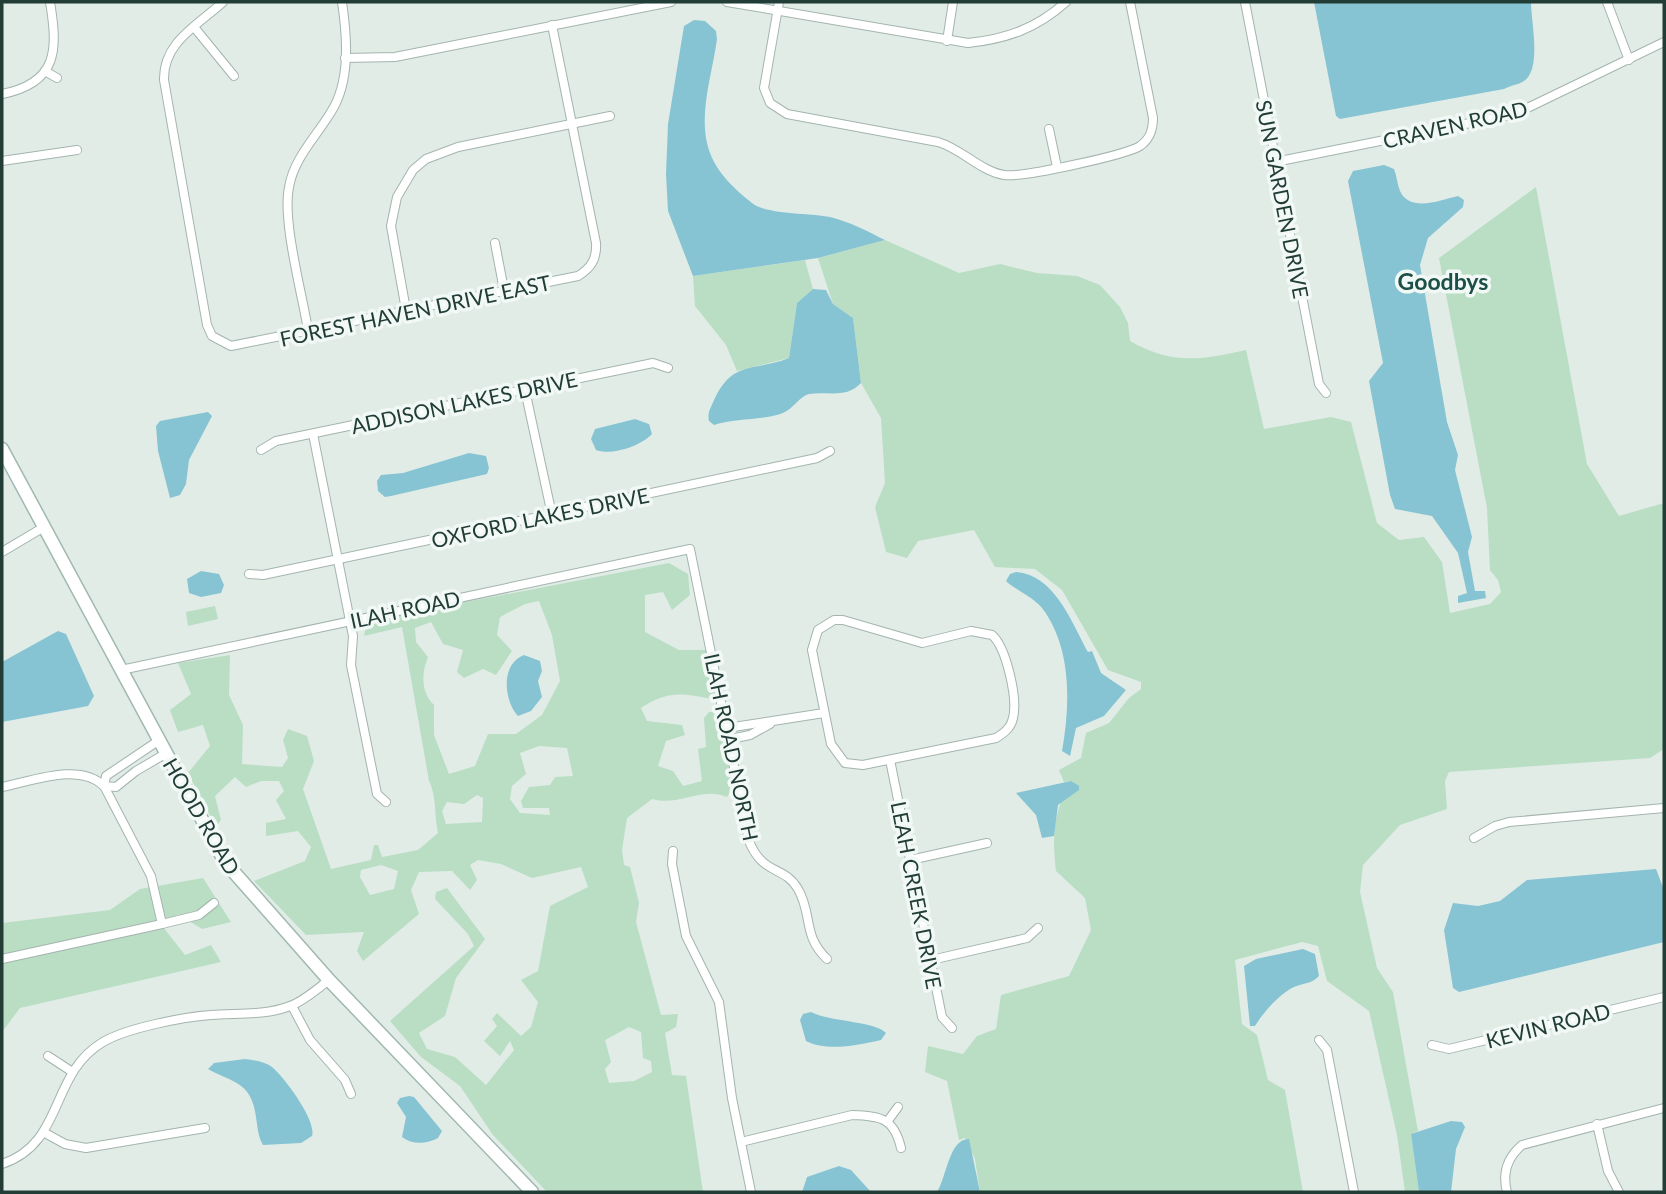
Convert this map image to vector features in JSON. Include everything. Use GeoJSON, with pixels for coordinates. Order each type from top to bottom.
{"type":"FeatureCollection","features":[{"type":"Feature","properties":{"kind":"street"},"geometry":{"type":"LineString","coordinates":[[2,94],[29,86],[45,71],[55,43],[50,2]]}},
{"type":"Feature","properties":{"kind":"street"},"geometry":{"type":"LineString","coordinates":[[223,2],[194,27],[234,76]]}},
{"type":"Feature","properties":{"kind":"street"},"geometry":{"type":"LineString","coordinates":[[308,330],[288,211],[289,187],[299,158],[333,110],[341,86],[345,58],[342,2]]}},
{"type":"Feature","properties":{"kind":"street"},"geometry":{"type":"LineString","coordinates":[[345,58],[395,57],[552,26],[642,4],[671,2]]}},
{"type":"Feature","properties":{"kind":"street"},"geometry":{"type":"LineString","coordinates":[[727,2],[779,6],[968,43],[1009,36],[1038,24],[1066,2]]}},
{"type":"Feature","properties":{"kind":"street"},"geometry":{"type":"LineString","coordinates":[[947,41],[953,2]]}},
{"type":"Feature","properties":{"kind":"street"},"geometry":{"type":"LineString","coordinates":[[779,6],[764,88],[771,103],[787,114],[938,142],[958,149],[996,173],[1014,176],[1133,150],[1150,134],[1153,118],[1130,2]]}},
{"type":"Feature","properties":{"kind":"street","name":"SUN GARDEN DRIVE"},"geometry":{"type":"LineString","coordinates":[[1245,2],[1318,384],[1326,393]]}},
{"type":"Feature","properties":{"kind":"street"},"geometry":{"type":"LineString","coordinates":[[1607,2],[1629,60]]}},
{"type":"Feature","properties":{"kind":"street"},"geometry":{"type":"LineString","coordinates":[[552,26],[572,123]]}},
{"type":"Feature","properties":{"kind":"street","name":"FOREST HAVEN DRIVE EAST"},"geometry":{"type":"LineString","coordinates":[[194,27],[170,51],[164,80],[207,326],[212,336],[226,345],[271,341],[308,330],[578,276],[589,268],[595,258],[596,243],[572,123]]}},
{"type":"Feature","properties":{"kind":"street","name":"CRAVEN ROAD"},"geometry":{"type":"LineString","coordinates":[[1275,162],[1515,114],[1664,43]]}},
{"type":"Feature","properties":{"kind":"street"},"geometry":{"type":"LineString","coordinates":[[45,71],[57,78]]}},
{"type":"Feature","properties":{"kind":"street"},"geometry":{"type":"LineString","coordinates":[[406,310],[391,226],[397,197],[413,170],[426,159],[450,149],[610,116]]}},
{"type":"Feature","properties":{"kind":"street"},"geometry":{"type":"LineString","coordinates":[[1049,129],[1057,167]]}},
{"type":"Feature","properties":{"kind":"street"},"geometry":{"type":"LineString","coordinates":[[2,162],[77,150]]}},
{"type":"Feature","properties":{"kind":"street"},"geometry":{"type":"LineString","coordinates":[[495,243],[504,290]]}},
{"type":"Feature","properties":{"kind":"street","name":"ADDISON LAKES DRIVE"},"geometry":{"type":"LineString","coordinates":[[261,450],[276,441],[653,363],[668,368]]}},
{"type":"Feature","properties":{"kind":"street"},"geometry":{"type":"LineString","coordinates":[[526,390],[552,515]]}},
{"type":"Feature","properties":{"kind":"street"},"geometry":{"type":"LineString","coordinates":[[313,433],[353,636],[351,666],[377,794],[386,802]]}},
{"type":"Feature","properties":{"kind":"street","name":"HOOD ROAD"},"geometry":{"type":"LineString","coordinates":[[2,449],[211,839],[233,872],[329,980],[532,1192]]}},
{"type":"Feature","properties":{"kind":"street","name":"OXFORD LAKES DRIVE"},"geometry":{"type":"LineString","coordinates":[[249,575],[264,575],[552,515],[817,458],[830,452]]}},
{"type":"Feature","properties":{"kind":"street"},"geometry":{"type":"LineString","coordinates":[[2,552],[44,527]]}},
{"type":"Feature","properties":{"kind":"street","name":"ILAH ROAD"},"geometry":{"type":"LineString","coordinates":[[121,670],[690,549]]}},
{"type":"Feature","properties":{"kind":"street","name":"ILAH ROAD NORTH"},"geometry":{"type":"LineString","coordinates":[[690,549],[749,841],[762,865],[785,876],[799,890],[810,939],[827,959]]}},
{"type":"Feature","properties":{"kind":"street"},"geometry":{"type":"LineString","coordinates":[[834,620],[843,620],[922,643],[982,631],[992,635],[1004,651],[1013,717],[1005,732],[996,738],[863,765],[845,763],[834,751],[824,713],[812,650],[818,630],[834,620]]}},
{"type":"Feature","properties":{"kind":"street"},"geometry":{"type":"LineString","coordinates":[[727,728],[770,724],[824,713]]}},
{"type":"Feature","properties":{"kind":"street"},"geometry":{"type":"LineString","coordinates":[[730,739],[750,735],[770,724]]}},
{"type":"Feature","properties":{"kind":"street"},"geometry":{"type":"LineString","coordinates":[[104,786],[106,776],[158,741]]}},
{"type":"Feature","properties":{"kind":"street"},"geometry":{"type":"LineString","coordinates":[[104,786],[116,787],[165,754]]}},
{"type":"Feature","properties":{"kind":"street"},"geometry":{"type":"LineString","coordinates":[[129,759],[136,771]]}},
{"type":"Feature","properties":{"kind":"street","name":"LEAH CREEK DRIVE"},"geometry":{"type":"LineString","coordinates":[[890,760],[942,1017],[952,1028]]}},
{"type":"Feature","properties":{"kind":"street"},"geometry":{"type":"LineString","coordinates":[[2,787],[72,774],[97,779],[104,786],[151,876],[162,924]]}},
{"type":"Feature","properties":{"kind":"street"},"geometry":{"type":"LineString","coordinates":[[1474,838],[1495,826],[1509,822],[1664,808]]}},
{"type":"Feature","properties":{"kind":"street"},"geometry":{"type":"LineString","coordinates":[[910,860],[987,843]]}},
{"type":"Feature","properties":{"kind":"street"},"geometry":{"type":"LineString","coordinates":[[673,851],[671,864],[686,936],[719,1002],[732,1098],[751,1192]]}},
{"type":"Feature","properties":{"kind":"street"},"geometry":{"type":"LineString","coordinates":[[2,959],[199,915],[214,903]]}},
{"type":"Feature","properties":{"kind":"street"},"geometry":{"type":"LineString","coordinates":[[931,960],[1027,938],[1038,928]]}},
{"type":"Feature","properties":{"kind":"street"},"geometry":{"type":"LineString","coordinates":[[2,1164],[20,1156],[45,1133],[71,1071],[89,1052],[121,1034],[207,1015],[262,1013],[292,1006],[329,980]]}},
{"type":"Feature","properties":{"kind":"street","name":"KEVIN ROAD"},"geometry":{"type":"LineString","coordinates":[[1432,1045],[1449,1049],[1664,997]]}},
{"type":"Feature","properties":{"kind":"street"},"geometry":{"type":"LineString","coordinates":[[292,1006],[310,1040],[345,1080],[351,1094]]}},
{"type":"Feature","properties":{"kind":"street"},"geometry":{"type":"LineString","coordinates":[[1319,1040],[1327,1050],[1354,1192]]}},
{"type":"Feature","properties":{"kind":"street"},"geometry":{"type":"LineString","coordinates":[[48,1056],[71,1071]]}},
{"type":"Feature","properties":{"kind":"street"},"geometry":{"type":"LineString","coordinates":[[887,1122],[898,1107]]}},
{"type":"Feature","properties":{"kind":"street"},"geometry":{"type":"LineString","coordinates":[[1507,1192],[1506,1169],[1515,1151],[1522,1145],[1664,1108]]}},
{"type":"Feature","properties":{"kind":"street"},"geometry":{"type":"LineString","coordinates":[[741,1142],[852,1115],[868,1116],[887,1122],[897,1130],[901,1148]]}},
{"type":"Feature","properties":{"kind":"street"},"geometry":{"type":"LineString","coordinates":[[1597,1124],[1608,1171],[1619,1192]]}},
{"type":"Feature","properties":{"kind":"street"},"geometry":{"type":"LineString","coordinates":[[45,1133],[65,1144],[86,1148],[205,1128]]}},
{"type":"Feature","properties":{"kind":"green space"},"geometry":{"type":"Polygon","coordinates":[[[1536,187],[1587,464],[1619,516],[1664,503],[1664,749],[1650,758],[1449,772],[1445,781],[1447,809],[1400,825],[1363,865],[1360,892],[1377,968],[1393,992],[1418,1131],[1411,1134],[1419,1192],[1405,1192],[1397,1135],[1369,1011],[1327,981],[1318,946],[1302,942],[1235,960],[1242,1024],[1257,1035],[1268,1080],[1285,1090],[1303,1192],[980,1192],[975,1159],[965,1138],[959,1140],[947,1081],[925,1072],[928,1046],[963,1054],[977,1036],[996,1029],[1001,995],[1069,976],[1091,930],[1085,898],[1056,871],[1055,824],[1060,804],[1071,781],[1064,782],[1059,770],[1081,758],[1086,733],[1109,723],[1129,698],[1141,689],[1141,682],[1108,670],[1062,590],[1035,569],[995,567],[974,530],[918,541],[907,558],[886,552],[875,507],[885,483],[881,418],[861,383],[853,318],[833,304],[818,258],[885,240],[959,273],[1000,264],[1037,273],[1077,276],[1100,285],[1120,307],[1128,323],[1130,341],[1145,349],[1187,358],[1246,350],[1264,429],[1331,417],[1351,422],[1377,523],[1399,540],[1424,537],[1442,562],[1450,613],[1490,604],[1501,592],[1498,580],[1490,570],[1487,508],[1439,258],[1536,187]]]}},
{"type":"Feature","properties":{"kind":"green space"},"geometry":{"type":"Polygon","coordinates":[[[805,260],[813,289],[797,303],[789,358],[737,371],[726,345],[695,306],[693,276],[805,260]]]}},
{"type":"Feature","properties":{"kind":"green space"},"geometry":{"type":"Polygon","coordinates":[[[669,563],[688,574],[690,595],[672,610],[663,592],[645,595],[645,632],[679,650],[707,650],[717,700],[678,695],[661,698],[641,708],[647,721],[682,725],[685,735],[666,741],[658,766],[673,771],[683,786],[702,781],[698,749],[706,747],[704,718],[709,712],[722,712],[734,785],[727,797],[709,794],[672,801],[652,799],[627,818],[622,850],[624,865],[630,867],[639,903],[636,922],[661,1015],[678,1014],[676,1027],[665,1033],[672,1075],[686,1076],[703,1192],[547,1192],[493,1135],[460,1086],[421,1057],[390,1021],[474,946],[468,934],[435,899],[436,892],[447,888],[485,939],[456,978],[445,1016],[419,1033],[427,1049],[455,1057],[486,1085],[514,1050],[510,1041],[500,1056],[484,1041],[497,1026],[492,1019],[497,1013],[521,1036],[531,1027],[538,1002],[521,980],[538,971],[550,906],[588,887],[581,867],[532,878],[501,864],[478,860],[470,865],[477,880],[470,890],[452,871],[419,872],[411,890],[419,914],[363,961],[357,951],[364,932],[306,935],[254,881],[305,861],[311,847],[298,831],[266,836],[266,823],[286,819],[276,800],[284,791],[279,781],[261,781],[246,787],[235,777],[215,796],[221,820],[216,827],[188,773],[210,746],[203,725],[178,732],[170,710],[191,694],[178,663],[230,655],[229,695],[243,725],[242,764],[282,767],[288,758],[283,740],[288,729],[307,736],[314,761],[303,789],[331,869],[371,860],[374,845],[378,845],[382,857],[418,850],[438,833],[402,627],[364,636],[367,621],[669,563]],[[539,601],[525,604],[500,617],[497,635],[512,651],[496,675],[483,669],[464,678],[457,672],[463,650],[443,644],[431,622],[415,628],[416,642],[428,657],[423,676],[425,689],[434,705],[434,735],[449,774],[475,766],[488,734],[516,734],[542,715],[560,681],[552,635],[539,601]],[[539,746],[520,753],[526,774],[512,786],[510,799],[520,813],[550,815],[549,808],[523,808],[521,801],[529,787],[550,785],[555,777],[573,776],[567,748],[539,746]],[[477,795],[464,804],[447,802],[442,811],[446,824],[482,822],[483,798],[477,795]],[[381,865],[361,870],[360,877],[370,895],[394,889],[398,871],[381,865]],[[629,1027],[605,1040],[611,1062],[605,1069],[609,1083],[634,1081],[652,1072],[651,1061],[643,1058],[641,1032],[629,1027]]]}},
{"type":"Feature","properties":{"kind":"green space"},"geometry":{"type":"Polygon","coordinates":[[[215,606],[218,619],[188,626],[186,612],[215,606]]]}},
{"type":"Feature","properties":{"kind":"green space"},"geometry":{"type":"Polygon","coordinates":[[[203,878],[231,922],[202,929],[178,914],[163,927],[185,955],[211,945],[221,962],[20,1008],[2,1032],[2,923],[110,910],[140,889],[203,878]]]}},
{"type":"Feature","properties":{"kind":"water"},"geometry":{"type":"Polygon","coordinates":[[[1314,2],[1531,2],[1533,66],[1524,81],[1504,89],[1340,119],[1336,116],[1314,2]]]}},
{"type":"Feature","properties":{"kind":"water"},"geometry":{"type":"Polygon","coordinates":[[[694,20],[705,21],[716,31],[717,39],[705,106],[705,129],[714,162],[727,180],[759,207],[778,212],[830,217],[885,240],[818,258],[693,276],[668,211],[666,174],[668,124],[684,26],[694,20]]]}},
{"type":"Feature","properties":{"kind":"water"},"geometry":{"type":"Polygon","coordinates":[[[1384,165],[1394,169],[1400,191],[1411,202],[1435,202],[1458,196],[1464,200],[1463,207],[1428,238],[1420,265],[1447,422],[1458,455],[1455,470],[1472,537],[1468,552],[1475,591],[1485,591],[1486,598],[1458,603],[1458,596],[1467,593],[1458,553],[1432,516],[1395,509],[1390,495],[1369,381],[1383,363],[1348,181],[1353,171],[1384,165]]]}},
{"type":"Feature","properties":{"kind":"water"},"geometry":{"type":"Polygon","coordinates":[[[813,289],[826,290],[833,304],[853,318],[861,383],[843,393],[806,395],[787,411],[775,416],[714,425],[709,421],[710,410],[721,387],[729,378],[745,369],[789,358],[797,303],[813,289]]]}},
{"type":"Feature","properties":{"kind":"water"},"geometry":{"type":"Polygon","coordinates":[[[208,412],[212,416],[189,460],[186,484],[180,495],[170,498],[158,451],[156,426],[160,421],[208,412]]]}},
{"type":"Feature","properties":{"kind":"water"},"geometry":{"type":"Polygon","coordinates":[[[635,419],[649,424],[652,434],[626,449],[610,452],[596,450],[591,439],[595,429],[635,419]]]}},
{"type":"Feature","properties":{"kind":"water"},"geometry":{"type":"Polygon","coordinates":[[[469,453],[486,456],[489,468],[487,474],[385,497],[378,491],[377,481],[381,475],[403,473],[469,453]]]}},
{"type":"Feature","properties":{"kind":"water"},"geometry":{"type":"Polygon","coordinates":[[[201,571],[219,574],[224,585],[221,593],[201,597],[189,593],[187,579],[201,571]]]}},
{"type":"Feature","properties":{"kind":"water"},"geometry":{"type":"Polygon","coordinates":[[[1016,572],[1030,575],[1052,591],[1061,602],[1088,652],[1092,651],[1101,673],[1126,690],[1104,716],[1076,728],[1070,756],[1062,751],[1067,716],[1067,680],[1060,644],[1041,607],[1006,581],[1010,574],[1016,572]]]}},
{"type":"Feature","properties":{"kind":"water"},"geometry":{"type":"Polygon","coordinates":[[[58,631],[66,634],[94,696],[88,706],[2,722],[2,662],[58,631]]]}},
{"type":"Feature","properties":{"kind":"water"},"geometry":{"type":"Polygon","coordinates":[[[524,655],[540,661],[542,671],[538,681],[542,697],[531,711],[518,716],[507,692],[507,683],[511,666],[524,655]]]}},
{"type":"Feature","properties":{"kind":"water"},"geometry":{"type":"Polygon","coordinates":[[[1071,781],[1079,786],[1079,790],[1058,805],[1054,836],[1042,838],[1036,815],[1016,793],[1071,781]]]}},
{"type":"Feature","properties":{"kind":"water"},"geometry":{"type":"Polygon","coordinates":[[[1656,869],[1664,890],[1664,942],[1459,992],[1453,988],[1444,930],[1453,903],[1478,906],[1500,901],[1527,880],[1656,869]]]}},
{"type":"Feature","properties":{"kind":"water"},"geometry":{"type":"Polygon","coordinates":[[[1303,949],[1315,954],[1319,976],[1283,994],[1255,1026],[1250,1026],[1244,966],[1256,959],[1303,949]]]}},
{"type":"Feature","properties":{"kind":"water"},"geometry":{"type":"Polygon","coordinates":[[[811,1012],[872,1026],[886,1033],[881,1040],[853,1045],[833,1047],[814,1044],[806,1041],[800,1020],[803,1014],[811,1012]]]}},
{"type":"Feature","properties":{"kind":"water"},"geometry":{"type":"Polygon","coordinates":[[[245,1059],[266,1064],[278,1073],[305,1110],[310,1120],[312,1136],[301,1143],[263,1145],[254,1107],[247,1092],[238,1084],[208,1069],[214,1063],[245,1059]]]}},
{"type":"Feature","properties":{"kind":"water"},"geometry":{"type":"Polygon","coordinates":[[[414,1097],[442,1131],[438,1138],[420,1143],[402,1137],[406,1117],[397,1103],[400,1098],[414,1097]]]}},
{"type":"Feature","properties":{"kind":"water"},"geometry":{"type":"Polygon","coordinates":[[[1451,1121],[1462,1122],[1465,1127],[1456,1149],[1451,1192],[1419,1192],[1411,1134],[1451,1121]]]}},
{"type":"Feature","properties":{"kind":"water"},"geometry":{"type":"Polygon","coordinates":[[[969,1139],[980,1192],[937,1192],[957,1145],[969,1139]]]}},
{"type":"Feature","properties":{"kind":"water"},"geometry":{"type":"Polygon","coordinates":[[[839,1166],[851,1170],[871,1192],[802,1192],[807,1177],[839,1166]]]}},
{"type":"Feature","properties":{"kind":"district","name":"Goodbys"},"geometry":{"type":"Point","coordinates":[1443,281]}}]}
